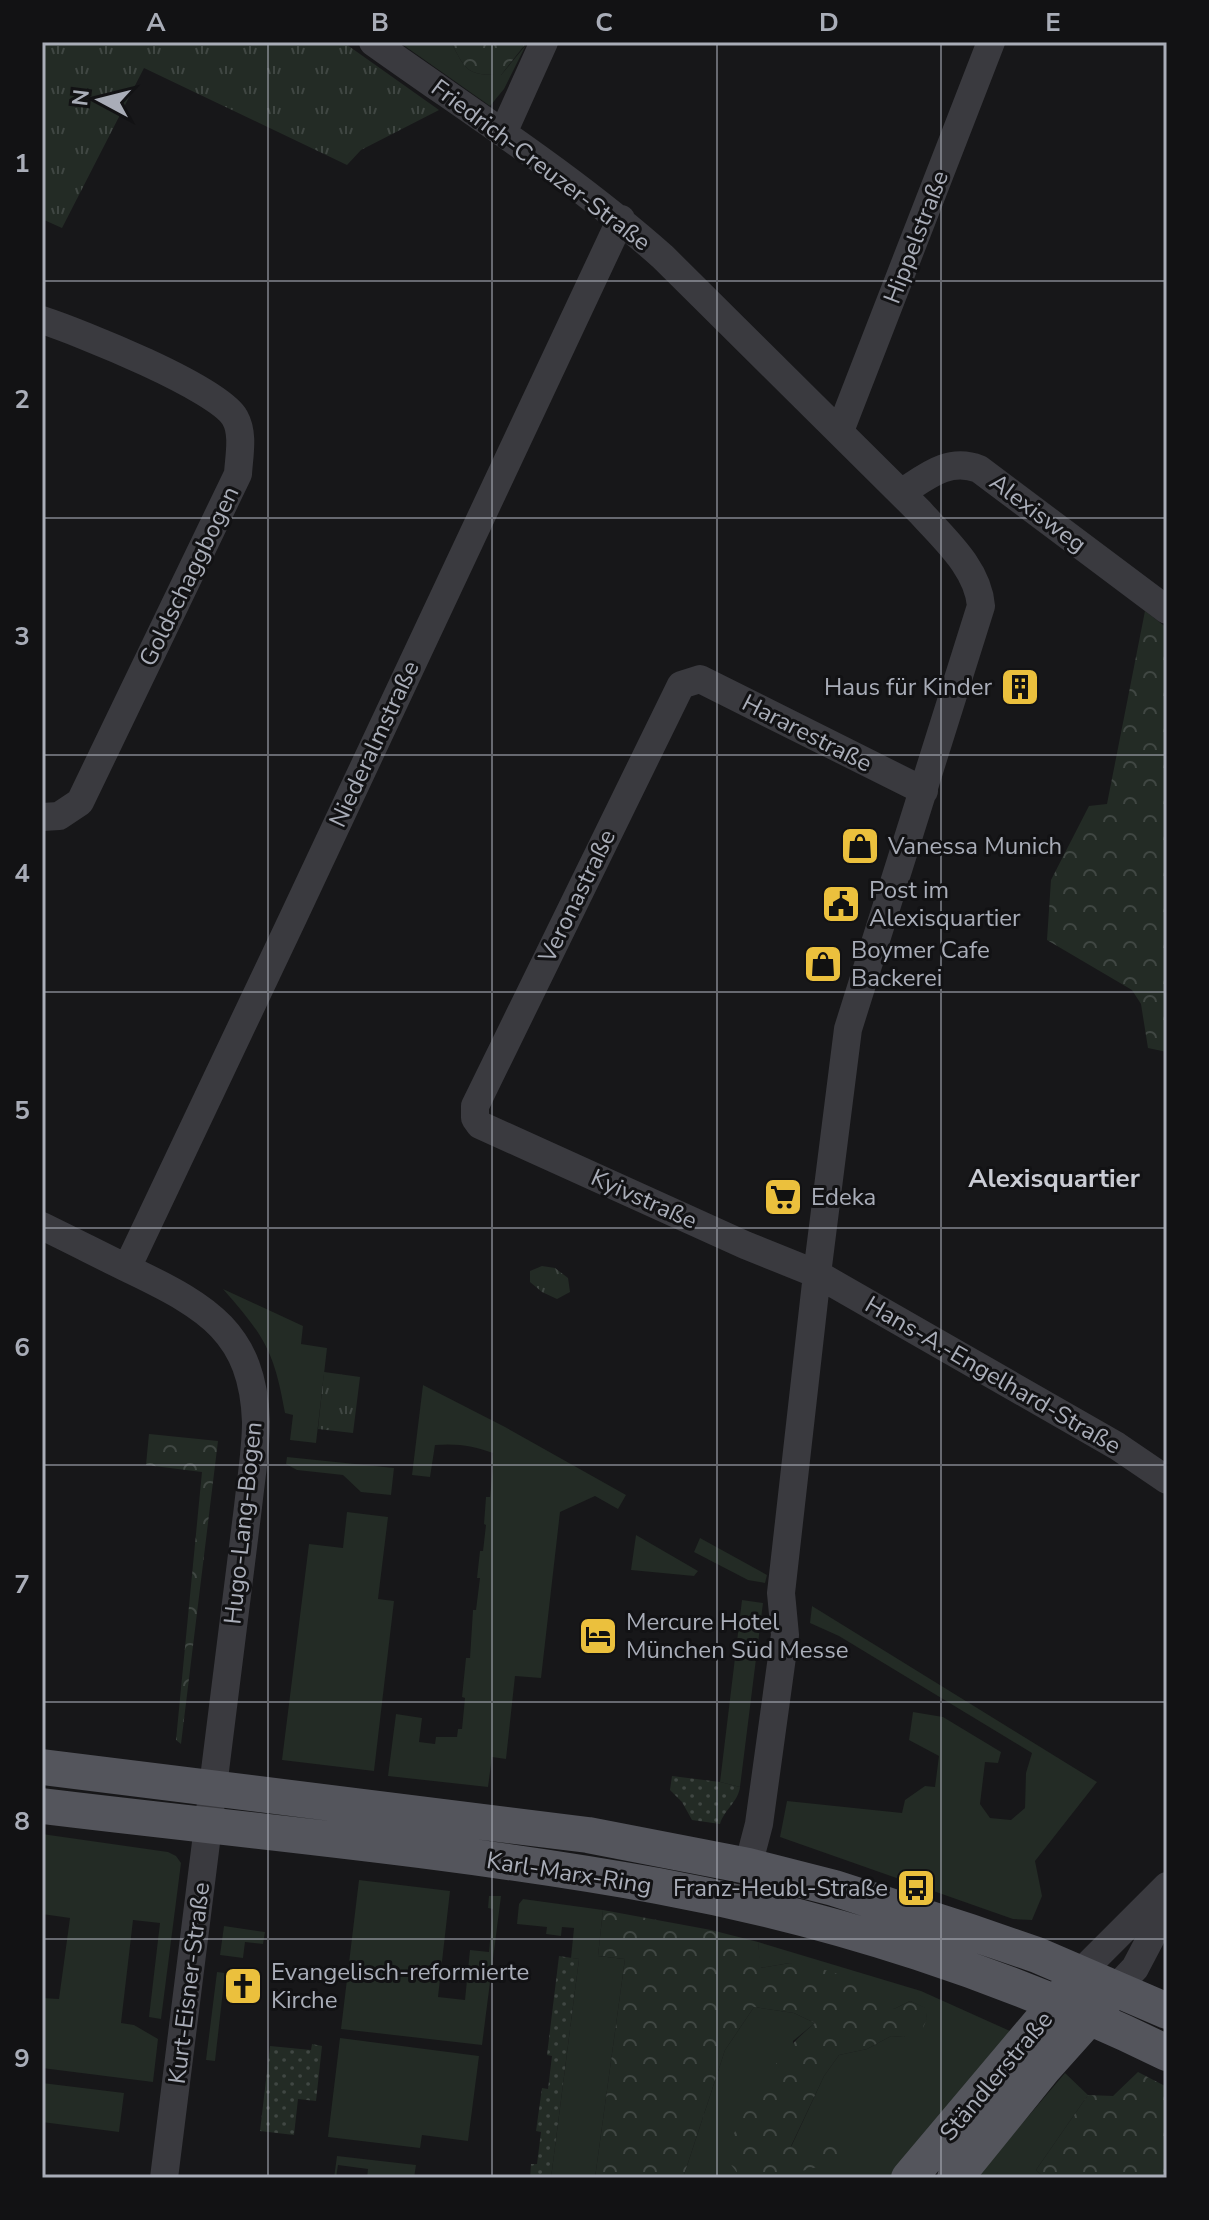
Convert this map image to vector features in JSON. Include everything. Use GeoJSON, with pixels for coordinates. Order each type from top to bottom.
{"type":"FeatureCollection","features":[{"type":"Feature","properties":{"kind":"main road","name":"Karl-Marx-Ring"},"geometry":{"type":"LineString","coordinates":[[42,1767],[588,1835],[748,1866],[908,1910],[1080,1973],[1167,2011]]}},
{"type":"Feature","properties":{"kind":"main road","name":"Karl-Marx-Ring"},"geometry":{"type":"LineString","coordinates":[[42,1806],[554,1869],[660,1886],[753,1907],[915,1952],[1073,2011],[1167,2053]]}},
{"type":"Feature","properties":{"kind":"main road","name":"Ständlerstraße"},"geometry":{"type":"LineString","coordinates":[[955,2178],[1044,2068],[1073,2011],[1080,1973]]}},
{"type":"Feature","properties":{"kind":"main road","name":"Ständlerstraße"},"geometry":{"type":"LineString","coordinates":[[909,2178],[1073,2011],[1116,1988]]}},
{"type":"Feature","properties":{"kind":"street","name":"Friedrich-Creuzer-Straße"},"geometry":{"type":"LineString","coordinates":[[373,42],[621,219],[840,431]]}},
{"type":"Feature","properties":{"kind":"street"},"geometry":{"type":"LineString","coordinates":[[503,133],[544,42]]}},
{"type":"Feature","properties":{"kind":"street","name":"Hippelstraße"},"geometry":{"type":"LineString","coordinates":[[840,431],[991,42]]}},
{"type":"Feature","properties":{"kind":"street","name":"Niederalmstraße"},"geometry":{"type":"LineString","coordinates":[[127,1268],[621,219]]}},
{"type":"Feature","properties":{"kind":"street","name":"Goldschaggbogen"},"geometry":{"type":"LineString","coordinates":[[42,320],[143,362],[215,397],[235,417],[240,436],[238,474],[80,802],[59,816],[42,817]]}},
{"type":"Feature","properties":{"kind":"street"},"geometry":{"type":"LineString","coordinates":[[748,1866],[759,1824],[785,1635],[781,1593],[848,1029],[981,606],[975,578],[951,547],[840,431]]}},
{"type":"Feature","properties":{"kind":"street","name":"Alexisweg"},"geometry":{"type":"LineString","coordinates":[[901,493],[942,467],[965,464],[979,469],[1167,610]]}},
{"type":"Feature","properties":{"kind":"street","name":"Hararestraße"},"geometry":{"type":"LineString","coordinates":[[690,680],[700,679],[924,791]]}},
{"type":"Feature","properties":{"kind":"street","name":"Veronastraße"},"geometry":{"type":"LineString","coordinates":[[475,1118],[475,1106],[613,821],[681,685],[690,680]]}},
{"type":"Feature","properties":{"kind":"street","name":"Kyivstraße"},"geometry":{"type":"LineString","coordinates":[[475,1118],[480,1125],[745,1245],[817,1274]]}},
{"type":"Feature","properties":{"kind":"street","name":"Hugo-Lang-Bogen"},"geometry":{"type":"LineString","coordinates":[[42,1226],[179,1293],[214,1318],[235,1344],[250,1379],[255,1436],[213,1789]]}},
{"type":"Feature","properties":{"kind":"street","name":"Hans-A.-Engelhard-Straße"},"geometry":{"type":"LineString","coordinates":[[817,1274],[1117,1446],[1167,1480]]}},
{"type":"Feature","properties":{"kind":"street","name":"Kurt-Eisner-Straße"},"geometry":{"type":"LineString","coordinates":[[164,2178],[213,1789]]}},
{"type":"Feature","properties":{"kind":"street"},"geometry":{"type":"LineString","coordinates":[[1080,1973],[1167,1886]]}},
{"type":"Feature","properties":{"kind":"street"},"geometry":{"type":"LineString","coordinates":[[1116,1988],[1135,1968],[1167,1907]]}},
{"type":"Feature","properties":{"kind":"green space"},"geometry":{"type":"Polygon","coordinates":[[[42,42],[343,42],[439,110],[361,150],[347,165],[144,68],[62,228],[42,219],[42,42]]]}},
{"type":"Feature","properties":{"kind":"green space"},"geometry":{"type":"Polygon","coordinates":[[[399,42],[451,42],[464,65],[474,72],[490,75],[501,75],[526,45],[504,89],[490,106],[399,42]]]}},
{"type":"Feature","properties":{"kind":"green space"},"geometry":{"type":"Polygon","coordinates":[[[451,42],[527,42],[501,75],[481,74],[469,69],[451,42]]]}},
{"type":"Feature","properties":{"kind":"green space"},"geometry":{"type":"Polygon","coordinates":[[[1145,611],[1167,628],[1167,952],[1164,956],[1167,959],[1167,1052],[1148,1048],[1141,1004],[1132,990],[1047,940],[1051,880],[1089,806],[1107,804],[1145,611]]]}},
{"type":"Feature","properties":{"kind":"green space"},"geometry":{"type":"Polygon","coordinates":[[[542,1266],[555,1268],[568,1278],[570,1292],[557,1299],[530,1282],[530,1271],[542,1266]]]}},
{"type":"Feature","properties":{"kind":"green space"},"geometry":{"type":"Polygon","coordinates":[[[223,1289],[303,1326],[301,1344],[327,1348],[316,1443],[290,1440],[293,1415],[285,1413],[271,1358],[258,1332],[223,1289]]]}},
{"type":"Feature","properties":{"kind":"green space"},"geometry":{"type":"Polygon","coordinates":[[[324,1372],[360,1377],[353,1433],[318,1429],[324,1372]]]}},
{"type":"Feature","properties":{"kind":"green space"},"geometry":{"type":"Polygon","coordinates":[[[423,1385],[626,1495],[618,1509],[595,1496],[560,1512],[541,1678],[515,1676],[506,1759],[492,1757],[488,1787],[388,1776],[396,1714],[422,1718],[419,1742],[435,1744],[436,1737],[457,1737],[458,1729],[462,1729],[466,1658],[470,1658],[473,1610],[476,1610],[480,1578],[477,1578],[480,1551],[483,1551],[486,1525],[486,1497],[490,1497],[493,1466],[493,1453],[466,1446],[435,1445],[430,1477],[412,1475],[423,1385]]]}},
{"type":"Feature","properties":{"kind":"green space"},"geometry":{"type":"Polygon","coordinates":[[[149,1434],[218,1441],[181,1744],[176,1740],[202,1472],[146,1465],[149,1434]]]}},
{"type":"Feature","properties":{"kind":"green space"},"geometry":{"type":"Polygon","coordinates":[[[287,1457],[394,1468],[391,1495],[361,1492],[343,1475],[297,1470],[286,1464],[287,1457]]]}},
{"type":"Feature","properties":{"kind":"green space"},"geometry":{"type":"Polygon","coordinates":[[[347,1512],[388,1517],[378,1599],[394,1601],[374,1771],[282,1760],[309,1544],[343,1548],[347,1512]]]}},
{"type":"Feature","properties":{"kind":"green space"},"geometry":{"type":"Polygon","coordinates":[[[636,1535],[698,1571],[694,1576],[631,1570],[636,1535]]]}},
{"type":"Feature","properties":{"kind":"green space"},"geometry":{"type":"Polygon","coordinates":[[[700,1538],[767,1575],[765,1583],[748,1580],[694,1552],[700,1538]]]}},
{"type":"Feature","properties":{"kind":"green space"},"geometry":{"type":"Polygon","coordinates":[[[742,1600],[763,1603],[740,1787],[720,1782],[742,1600]]]}},
{"type":"Feature","properties":{"kind":"green space"},"geometry":{"type":"Polygon","coordinates":[[[812,1606],[1097,1782],[1035,1861],[1042,1896],[1032,1920],[1013,1919],[780,1837],[787,1801],[902,1813],[905,1800],[925,1786],[935,1787],[939,1756],[909,1740],[913,1712],[943,1717],[1001,1752],[998,1763],[985,1762],[980,1804],[990,1818],[1011,1820],[1025,1808],[1026,1773],[1032,1753],[839,1636],[810,1623],[812,1606]]]}},
{"type":"Feature","properties":{"kind":"green space"},"geometry":{"type":"Polygon","coordinates":[[[672,1776],[740,1787],[720,1824],[692,1820],[682,1802],[670,1790],[672,1776]]]}},
{"type":"Feature","properties":{"kind":"green space"},"geometry":{"type":"Polygon","coordinates":[[[42,1834],[168,1852],[181,1863],[161,2019],[149,2017],[160,1923],[133,1920],[121,2023],[134,2025],[158,2039],[153,2082],[42,2068],[42,1998],[59,1999],[70,1918],[42,1914],[42,1834]]]}},
{"type":"Feature","properties":{"kind":"green space"},"geometry":{"type":"Polygon","coordinates":[[[359,1880],[450,1891],[438,1997],[465,2000],[470,1950],[489,1952],[493,1909],[488,1908],[489,1896],[501,1896],[482,2045],[341,2029],[359,1880]]]}},
{"type":"Feature","properties":{"kind":"green space"},"geometry":{"type":"Polygon","coordinates":[[[523,1899],[603,1910],[598,1956],[625,1959],[595,2178],[551,2178],[579,1959],[571,1958],[574,1928],[562,1927],[561,1936],[546,1934],[547,1927],[517,1924],[519,1904],[523,1899]]]}},
{"type":"Feature","properties":{"kind":"green space"},"geometry":{"type":"Polygon","coordinates":[[[603,1910],[758,1942],[761,1968],[790,1963],[830,1971],[881,1992],[894,2009],[910,2001],[926,2008],[927,2019],[922,2030],[904,2037],[891,2036],[867,2049],[839,2055],[824,2076],[791,2146],[834,2137],[842,2147],[841,2159],[790,2173],[752,2175],[738,2174],[723,2154],[773,2068],[815,2023],[794,2013],[754,2007],[725,2050],[683,2178],[595,2178],[625,1959],[598,1956],[603,1910]]]}},
{"type":"Feature","properties":{"kind":"green space"},"geometry":{"type":"Polygon","coordinates":[[[224,1926],[265,1932],[263,1944],[245,1942],[243,1958],[220,1955],[224,1926]]]}},
{"type":"Feature","properties":{"kind":"green space"},"geometry":{"type":"Polygon","coordinates":[[[758,1942],[921,1991],[1010,2031],[892,2178],[683,2178],[725,2050],[754,2007],[794,2013],[815,2023],[793,2041],[791,2147],[824,2076],[839,2055],[867,2049],[891,2036],[904,2037],[927,2019],[925,2008],[910,2001],[894,2009],[790,1963],[760,1968],[758,1942]]]}},
{"type":"Feature","properties":{"kind":"green space"},"geometry":{"type":"Polygon","coordinates":[[[559,1956],[579,1959],[551,2178],[530,2178],[531,2164],[537,2164],[541,2132],[536,2131],[542,2088],[548,2089],[552,2056],[547,2055],[559,1956]]]}},
{"type":"Feature","properties":{"kind":"green space"},"geometry":{"type":"Polygon","coordinates":[[[217,1972],[225,1973],[215,2061],[206,2060],[217,1972]]]}},
{"type":"Feature","properties":{"kind":"green space"},"geometry":{"type":"Polygon","coordinates":[[[340,2038],[479,2056],[468,2141],[422,2135],[420,2148],[328,2137],[340,2038]]]}},
{"type":"Feature","properties":{"kind":"green space"},"geometry":{"type":"Polygon","coordinates":[[[312,2044],[322,2046],[316,2101],[298,2099],[294,2135],[260,2131],[270,2046],[311,2050],[312,2044]]]}},
{"type":"Feature","properties":{"kind":"green space"},"geometry":{"type":"Polygon","coordinates":[[[1138,2072],[1167,2087],[1167,2177],[1045,2178],[1036,2170],[1088,2095],[1113,2096],[1138,2072]]]}},
{"type":"Feature","properties":{"kind":"green space"},"geometry":{"type":"Polygon","coordinates":[[[1065,2073],[1088,2095],[1036,2170],[1045,2178],[976,2178],[1065,2073]]]}},
{"type":"Feature","properties":{"kind":"green space"},"geometry":{"type":"Polygon","coordinates":[[[42,2083],[124,2093],[119,2132],[42,2122],[42,2083]]]}},
{"type":"Feature","properties":{"kind":"green space"},"geometry":{"type":"Polygon","coordinates":[[[337,2156],[416,2165],[414,2178],[367,2178],[368,2169],[338,2165],[334,2178],[337,2156]]]}},
{"type":"Feature","properties":{"kind":"place","name":"Haus für Kinder"},"geometry":{"type":"Point","coordinates":[1020,687]}},
{"type":"Feature","properties":{"kind":"place","name":"Vanessa Munich"},"geometry":{"type":"Point","coordinates":[860,846]}},
{"type":"Feature","properties":{"kind":"place","name":"Post im Alexisquartier"},"geometry":{"type":"Point","coordinates":[841,904]}},
{"type":"Feature","properties":{"kind":"place","name":"Boymer Cafe Backerei"},"geometry":{"type":"Point","coordinates":[823,964]}},
{"type":"Feature","properties":{"kind":"place","name":"Edeka"},"geometry":{"type":"Point","coordinates":[783,1197]}},
{"type":"Feature","properties":{"kind":"place","name":"Mercure Hotel München Süd Messe"},"geometry":{"type":"Point","coordinates":[598,1636]}},
{"type":"Feature","properties":{"kind":"place","name":"Franz-Heubl-Straße"},"geometry":{"type":"Point","coordinates":[916,1888]}},
{"type":"Feature","properties":{"kind":"place","name":"Evangelisch-reformierte Kirche"},"geometry":{"type":"Point","coordinates":[243,1986]}},
{"type":"Feature","properties":{"kind":"district","name":"Alexisquartier"},"geometry":{"type":"Point","coordinates":[1054,1178]}}]}
